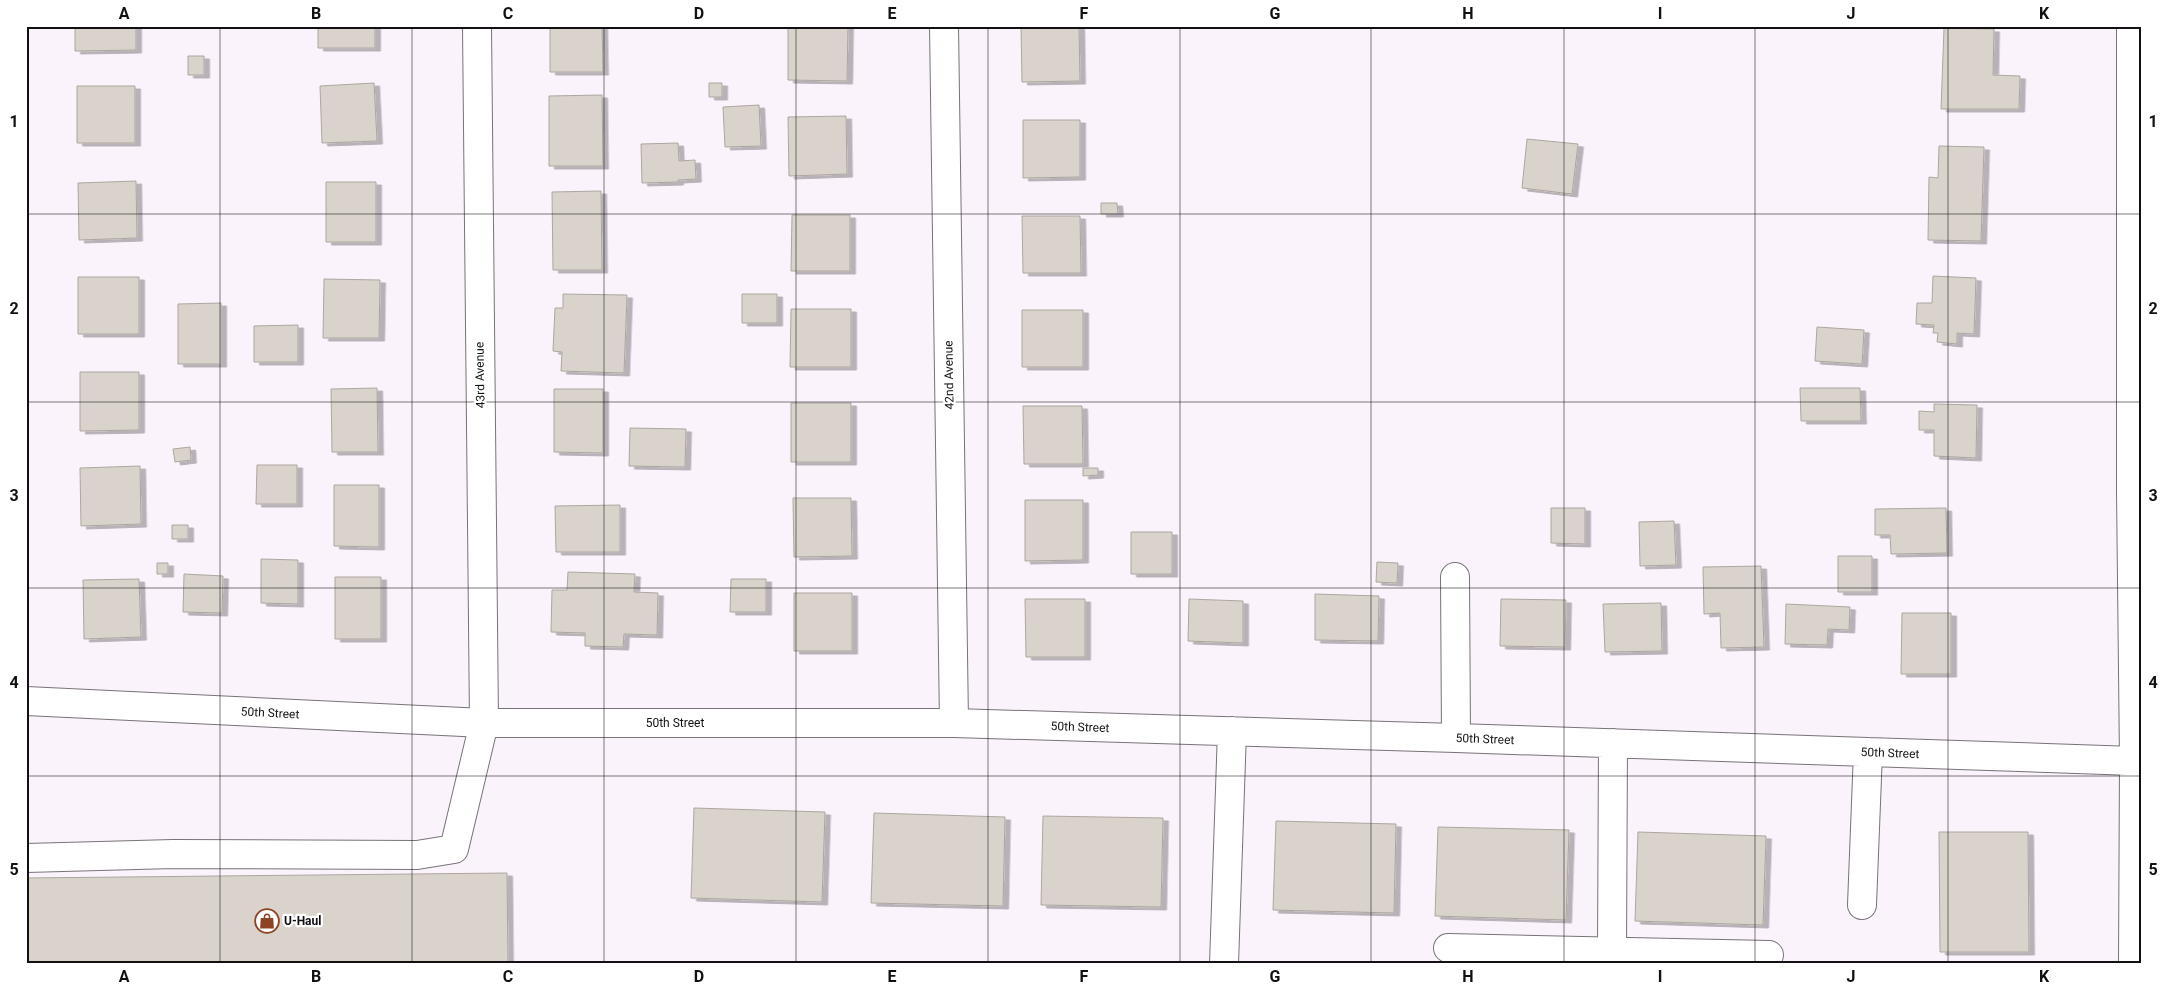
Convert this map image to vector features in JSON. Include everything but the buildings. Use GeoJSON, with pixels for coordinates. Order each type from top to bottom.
{"type":"FeatureCollection","features":[{"type":"Feature","properties":{"kind":"street","name":"43rd Avenue"},"geometry":{"type":"LineString","coordinates":[[26,858],[173,854],[416,855],[454,849],[484,723],[477,26]]}},
{"type":"Feature","properties":{"kind":"street","name":"42nd Avenue"},"geometry":{"type":"LineString","coordinates":[[944,26],[954,723]]}},
{"type":"Feature","properties":{"kind":"street"},"geometry":{"type":"LineString","coordinates":[[2131,26],[2136,491],[2133,964]]}},
{"type":"Feature","properties":{"kind":"street"},"geometry":{"type":"LineString","coordinates":[[1455,577],[1456,738]]}},
{"type":"Feature","properties":{"kind":"street","name":"50th Street"},"geometry":{"type":"LineString","coordinates":[[26,701],[484,723],[954,723],[2134,761]]}},
{"type":"Feature","properties":{"kind":"street"},"geometry":{"type":"LineString","coordinates":[[1224,964],[1232,731]]}},
{"type":"Feature","properties":{"kind":"street"},"geometry":{"type":"LineString","coordinates":[[1612,951],[1613,743]]}},
{"type":"Feature","properties":{"kind":"street"},"geometry":{"type":"LineString","coordinates":[[1862,905],[1868,752]]}},
{"type":"Feature","properties":{"kind":"street"},"geometry":{"type":"LineString","coordinates":[[1448,948],[1769,955]]}},
{"type":"Feature","properties":{"kind":"place","name":"U-Haul"},"geometry":{"type":"Point","coordinates":[267,921]}}]}
